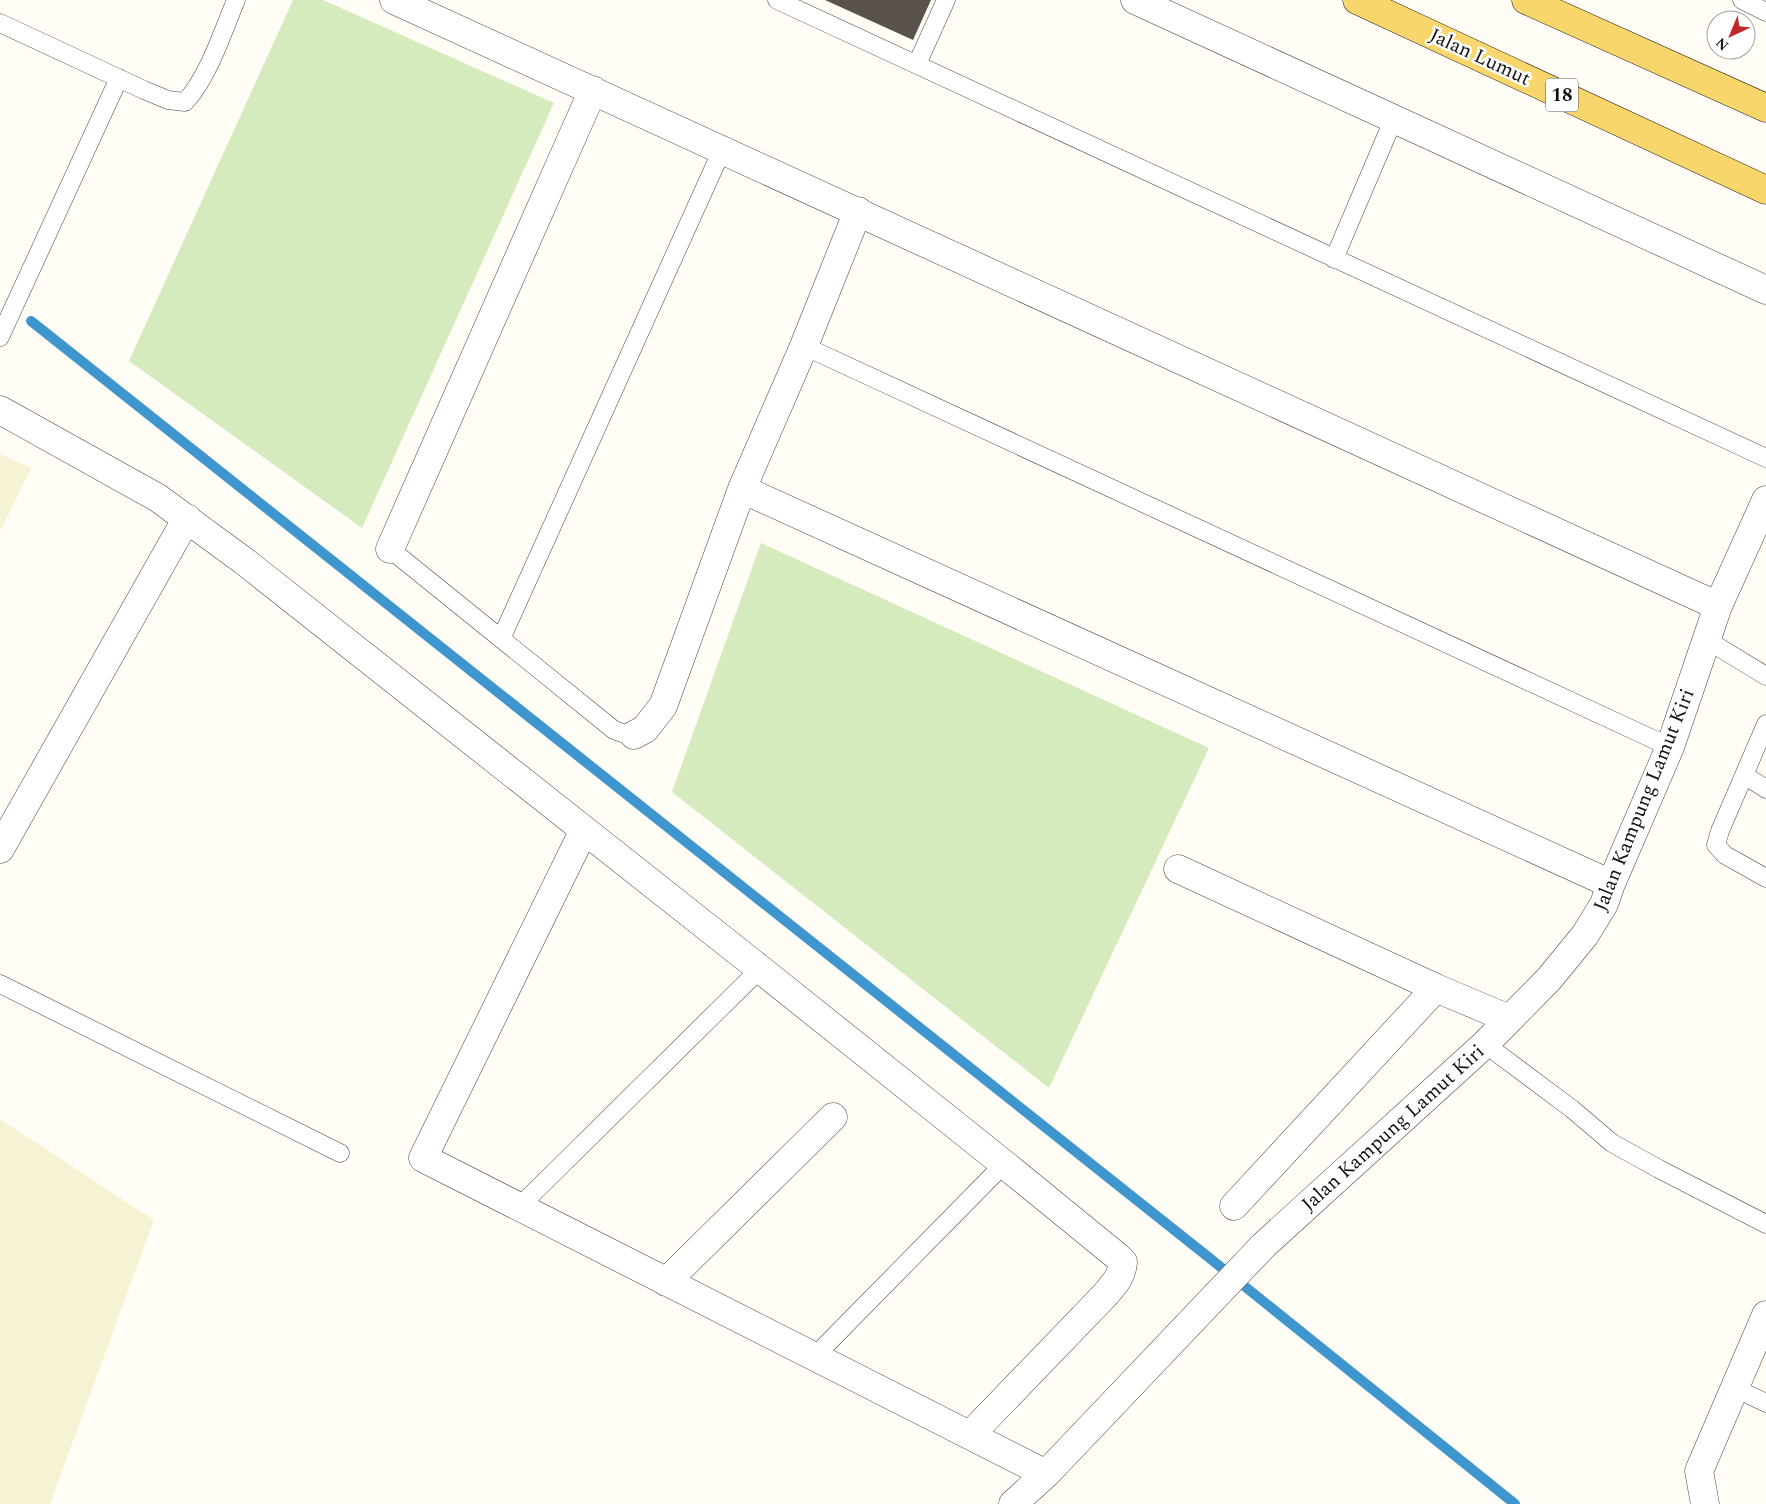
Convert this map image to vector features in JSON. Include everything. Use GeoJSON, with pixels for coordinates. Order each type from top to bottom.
{"type":"FeatureCollection","features":[{"type":"Feature","properties":{"kind":"main road","name":"Jalan Lumut"},"geometry":{"type":"LineString","coordinates":[[1357,0],[1766,190]]}},
{"type":"Feature","properties":{"kind":"main road"},"geometry":{"type":"LineString","coordinates":[[1526,0],[1563,7],[1766,108]]}},
{"type":"Feature","properties":{"kind":"street"},"geometry":{"type":"LineString","coordinates":[[394,0],[1718,606]]}},
{"type":"Feature","properties":{"kind":"street"},"geometry":{"type":"LineString","coordinates":[[1135,0],[1766,290]]}},
{"type":"Feature","properties":{"kind":"street"},"geometry":{"type":"LineString","coordinates":[[390,549],[594,90]]}},
{"type":"Feature","properties":{"kind":"street"},"geometry":{"type":"LineString","coordinates":[[634,735],[645,729],[663,706],[742,489],[804,346],[858,211]]}},
{"type":"Feature","properties":{"kind":"street"},"geometry":{"type":"LineString","coordinates":[[0,410],[158,498],[244,561],[760,969],[1004,1164],[1123,1262],[1120,1278],[1105,1295],[970,1435]]}},
{"type":"Feature","properties":{"kind":"street"},"geometry":{"type":"LineString","coordinates":[[742,489],[1611,884]]}},
{"type":"Feature","properties":{"kind":"street","name":"Jalan Kampung Lamut Kiri"},"geometry":{"type":"LineString","coordinates":[[1013,1504],[1046,1474],[1264,1246],[1485,1044],[1549,979],[1585,935],[1604,904],[1670,747],[1718,606],[1766,500]]}},
{"type":"Feature","properties":{"kind":"street"},"geometry":{"type":"LineString","coordinates":[[0,849],[187,518]]}},
{"type":"Feature","properties":{"kind":"street"},"geometry":{"type":"LineString","coordinates":[[584,830],[423,1158],[1046,1474]]}},
{"type":"Feature","properties":{"kind":"street"},"geometry":{"type":"LineString","coordinates":[[1178,869],[1436,988],[1509,1019]]}},
{"type":"Feature","properties":{"kind":"street"},"geometry":{"type":"LineString","coordinates":[[1234,1206],[1436,988]]}},
{"type":"Feature","properties":{"kind":"street"},"geometry":{"type":"LineString","coordinates":[[666,1282],[833,1117]]}},
{"type":"Feature","properties":{"kind":"street"},"geometry":{"type":"LineString","coordinates":[[1705,1504],[1699,1471],[1766,1315]]}},
{"type":"Feature","properties":{"kind":"lane"},"geometry":{"type":"LineString","coordinates":[[0,23],[168,100],[185,102],[193,94],[202,79],[236,0]]}},
{"type":"Feature","properties":{"kind":"lane"},"geometry":{"type":"LineString","coordinates":[[777,0],[1334,260],[1766,458]]}},
{"type":"Feature","properties":{"kind":"lane"},"geometry":{"type":"LineString","coordinates":[[916,64],[946,0]]}},
{"type":"Feature","properties":{"kind":"lane"},"geometry":{"type":"LineString","coordinates":[[1742,0],[1766,12]]}},
{"type":"Feature","properties":{"kind":"lane"},"geometry":{"type":"LineString","coordinates":[[0,337],[119,78]]}},
{"type":"Feature","properties":{"kind":"lane"},"geometry":{"type":"LineString","coordinates":[[1334,260],[1394,118]]}},
{"type":"Feature","properties":{"kind":"lane"},"geometry":{"type":"LineString","coordinates":[[501,639],[722,150]]}},
{"type":"Feature","properties":{"kind":"lane"},"geometry":{"type":"LineString","coordinates":[[804,346],[1670,747]]}},
{"type":"Feature","properties":{"kind":"lane"},"geometry":{"type":"LineString","coordinates":[[390,549],[614,730],[634,735]]}},
{"type":"Feature","properties":{"kind":"lane"},"geometry":{"type":"LineString","coordinates":[[1707,640],[1766,676]]}},
{"type":"Feature","properties":{"kind":"lane"},"geometry":{"type":"LineString","coordinates":[[1766,724],[1720,831],[1716,845],[1725,855],[1766,878]]}},
{"type":"Feature","properties":{"kind":"lane"},"geometry":{"type":"LineString","coordinates":[[1744,775],[1766,789]]}},
{"type":"Feature","properties":{"kind":"lane"},"geometry":{"type":"LineString","coordinates":[[519,1207],[760,969]]}},
{"type":"Feature","properties":{"kind":"lane"},"geometry":{"type":"LineString","coordinates":[[0,984],[340,1154]]}},
{"type":"Feature","properties":{"kind":"lane"},"geometry":{"type":"LineString","coordinates":[[1485,1044],[1572,1109],[1612,1143],[1766,1224]]}},
{"type":"Feature","properties":{"kind":"lane"},"geometry":{"type":"LineString","coordinates":[[815,1356],[1004,1164]]}},
{"type":"Feature","properties":{"kind":"lane"},"geometry":{"type":"LineString","coordinates":[[1735,1388],[1766,1403]]}},
{"type":"Feature","properties":{"kind":"shaded area"},"geometry":{"type":"Polygon","coordinates":[[[0,454],[31,468],[0,531],[0,454]]]}},
{"type":"Feature","properties":{"kind":"shaded area"},"geometry":{"type":"Polygon","coordinates":[[[0,1119],[154,1220],[50,1504],[0,1504],[0,1119]]]}},
{"type":"Feature","properties":{"kind":"green space"},"geometry":{"type":"Polygon","coordinates":[[[293,0],[323,0],[554,103],[362,528],[129,361],[293,0]]]}},
{"type":"Feature","properties":{"kind":"green space"},"geometry":{"type":"Polygon","coordinates":[[[761,543],[1209,748],[1049,1088],[672,792],[761,543]]]}},
{"type":"Feature","properties":{"kind":"building"},"geometry":{"type":"Polygon","coordinates":[[[825,0],[931,0],[913,40],[825,0]]]}},
{"type":"Feature","properties":{"kind":"waterway"},"geometry":{"type":"LineString","coordinates":[[31,321],[1207,1256],[1515,1504]]}}]}
